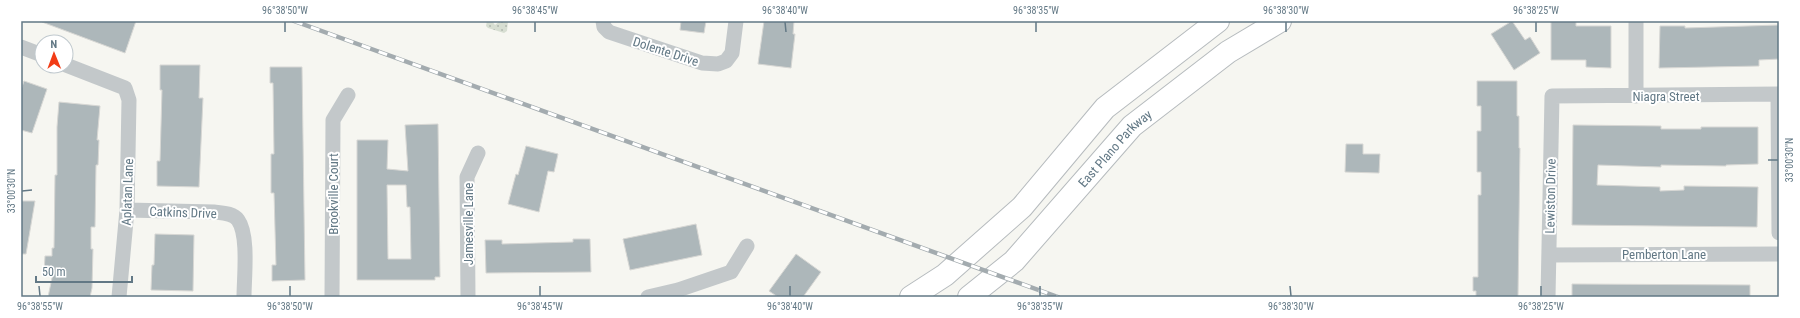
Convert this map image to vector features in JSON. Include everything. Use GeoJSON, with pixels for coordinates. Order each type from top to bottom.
{"type":"FeatureCollection","features":[{"type":"Feature","properties":{"kind":"main road","name":"East Plano Parkway"},"geometry":{"type":"LineString","coordinates":[[969,297],[1014,261],[1132,126],[1228,52],[1280,21]]}},
{"type":"Feature","properties":{"kind":"main road"},"geometry":{"type":"LineString","coordinates":[[911,297],[946,275],[1022,208],[1105,108],[1216,22]]}},
{"type":"Feature","properties":{"kind":"main road"},"geometry":{"type":"LineString","coordinates":[[1105,108],[1132,126]]}},
{"type":"Feature","properties":{"kind":"street","name":"Dolente Drive"},"geometry":{"type":"LineString","coordinates":[[603,21],[604,27],[609,32],[702,63],[718,64],[726,61],[732,53],[736,21]]}},
{"type":"Feature","properties":{"kind":"street"},"geometry":{"type":"LineString","coordinates":[[1636,21],[1636,96]]}},
{"type":"Feature","properties":{"kind":"street"},"geometry":{"type":"LineString","coordinates":[[21,47],[34,52]]}},
{"type":"Feature","properties":{"kind":"street","name":"Aplatan Lane"},"geometry":{"type":"LineString","coordinates":[[74,68],[125,88],[129,100],[127,210],[119,297]]}},
{"type":"Feature","properties":{"kind":"street","name":"Brookville Court"},"geometry":{"type":"LineString","coordinates":[[332,297],[333,120],[348,95]]}},
{"type":"Feature","properties":{"kind":"street"},"geometry":{"type":"LineString","coordinates":[[1778,95],[1779,233]]}},
{"type":"Feature","properties":{"kind":"street","name":"Niagra Street"},"geometry":{"type":"LineString","coordinates":[[1552,96],[1778,95]]}},
{"type":"Feature","properties":{"kind":"street","name":"Lewiston Drive"},"geometry":{"type":"LineString","coordinates":[[1548,297],[1552,96]]}},
{"type":"Feature","properties":{"kind":"street","name":"Jamesville Lane"},"geometry":{"type":"LineString","coordinates":[[468,297],[467,177],[478,153]]}},
{"type":"Feature","properties":{"kind":"street","name":"Catkins Drive"},"geometry":{"type":"LineString","coordinates":[[127,210],[214,212],[227,214],[237,218],[242,228],[244,240],[244,297]]}},
{"type":"Feature","properties":{"kind":"street"},"geometry":{"type":"LineString","coordinates":[[648,297],[678,290],[731,272],[747,246]]}},
{"type":"Feature","properties":{"kind":"street","name":"Pemberton Lane"},"geometry":{"type":"LineString","coordinates":[[1549,254],[1779,254]]}},
{"type":"Feature","properties":{"kind":"shaded area"},"geometry":{"type":"Polygon","coordinates":[[[487,21],[492,21],[495,25],[500,21],[508,21],[507,31],[504,33],[488,28],[486,26],[487,21]]]}},
{"type":"Feature","properties":{"kind":"building"},"geometry":{"type":"Polygon","coordinates":[[[136,21],[125,53],[42,22],[136,21]]]}},
{"type":"Feature","properties":{"kind":"building"},"geometry":{"type":"Polygon","coordinates":[[[681,21],[706,21],[704,33],[680,30],[681,21]]]}},
{"type":"Feature","properties":{"kind":"building"},"geometry":{"type":"Polygon","coordinates":[[[764,21],[794,21],[793,34],[795,34],[791,68],[758,64],[764,21]]]}},
{"type":"Feature","properties":{"kind":"building"},"geometry":{"type":"Polygon","coordinates":[[[1512,21],[1525,40],[1530,37],[1540,53],[1514,70],[1491,34],[1512,21]]]}},
{"type":"Feature","properties":{"kind":"building"},"geometry":{"type":"Polygon","coordinates":[[[1551,21],[1576,21],[1576,26],[1611,26],[1611,68],[1586,67],[1586,60],[1551,60],[1551,21]]]}},
{"type":"Feature","properties":{"kind":"building"},"geometry":{"type":"Polygon","coordinates":[[[1779,25],[1779,59],[1759,60],[1759,66],[1659,68],[1660,26],[1685,26],[1685,28],[1779,25]]]}},
{"type":"Feature","properties":{"kind":"building"},"geometry":{"type":"Polygon","coordinates":[[[160,65],[200,65],[199,98],[203,98],[199,187],[157,186],[157,161],[160,161],[162,90],[160,90],[160,65]]]}},
{"type":"Feature","properties":{"kind":"building"},"geometry":{"type":"Polygon","coordinates":[[[270,67],[302,67],[305,280],[272,281],[272,265],[276,265],[274,193],[271,193],[271,154],[274,154],[273,83],[270,83],[270,67]]]}},
{"type":"Feature","properties":{"kind":"building"},"geometry":{"type":"Polygon","coordinates":[[[24,81],[47,89],[32,133],[21,130],[21,90],[24,81]]]}},
{"type":"Feature","properties":{"kind":"building"},"geometry":{"type":"Polygon","coordinates":[[[1477,81],[1517,81],[1517,116],[1519,116],[1520,148],[1518,297],[1476,297],[1476,291],[1473,291],[1473,277],[1478,277],[1478,195],[1481,195],[1481,172],[1477,172],[1477,131],[1481,131],[1481,106],[1477,106],[1477,81]]]}},
{"type":"Feature","properties":{"kind":"building"},"geometry":{"type":"Polygon","coordinates":[[[59,102],[100,106],[97,140],[99,140],[98,165],[96,165],[95,227],[91,227],[91,249],[93,249],[92,288],[90,297],[48,297],[53,273],[44,273],[45,256],[52,256],[52,248],[54,248],[55,175],[57,175],[57,127],[59,102]]]}},
{"type":"Feature","properties":{"kind":"building"},"geometry":{"type":"Polygon","coordinates":[[[438,124],[440,277],[435,277],[435,280],[357,280],[357,140],[388,140],[387,169],[408,171],[405,125],[438,124]],[[387,185],[388,259],[411,259],[410,207],[407,207],[406,185],[387,185]]]}},
{"type":"Feature","properties":{"kind":"building"},"geometry":{"type":"Polygon","coordinates":[[[1573,125],[1661,126],[1661,129],[1758,127],[1758,164],[1726,166],[1661,165],[1661,167],[1598,165],[1597,185],[1660,187],[1660,191],[1684,190],[1684,186],[1758,187],[1757,227],[1572,225],[1573,125]]]}},
{"type":"Feature","properties":{"kind":"building"},"geometry":{"type":"Polygon","coordinates":[[[1346,144],[1363,144],[1363,154],[1380,154],[1379,173],[1345,172],[1346,144]]]}},
{"type":"Feature","properties":{"kind":"building"},"geometry":{"type":"Polygon","coordinates":[[[526,146],[558,154],[554,172],[548,171],[539,212],[508,204],[516,174],[518,175],[526,146]]]}},
{"type":"Feature","properties":{"kind":"building"},"geometry":{"type":"Polygon","coordinates":[[[21,201],[35,201],[26,254],[21,254],[21,201]]]}},
{"type":"Feature","properties":{"kind":"building"},"geometry":{"type":"Polygon","coordinates":[[[696,224],[702,255],[630,270],[623,239],[696,224]]]}},
{"type":"Feature","properties":{"kind":"building"},"geometry":{"type":"Polygon","coordinates":[[[155,234],[194,235],[193,291],[151,290],[152,265],[154,265],[155,234]]]}},
{"type":"Feature","properties":{"kind":"building"},"geometry":{"type":"Polygon","coordinates":[[[573,239],[590,239],[591,272],[486,273],[485,240],[502,240],[502,244],[573,242],[573,239]]]}},
{"type":"Feature","properties":{"kind":"building"},"geometry":{"type":"Polygon","coordinates":[[[796,254],[821,272],[803,297],[778,297],[769,291],[796,254]]]}},
{"type":"Feature","properties":{"kind":"building"},"geometry":{"type":"Polygon","coordinates":[[[1572,284],[1750,285],[1750,297],[1572,297],[1572,284]]]}},
{"type":"Feature","properties":{"kind":"railway"},"geometry":{"type":"LineString","coordinates":[[294,21],[1058,297]]}}]}
